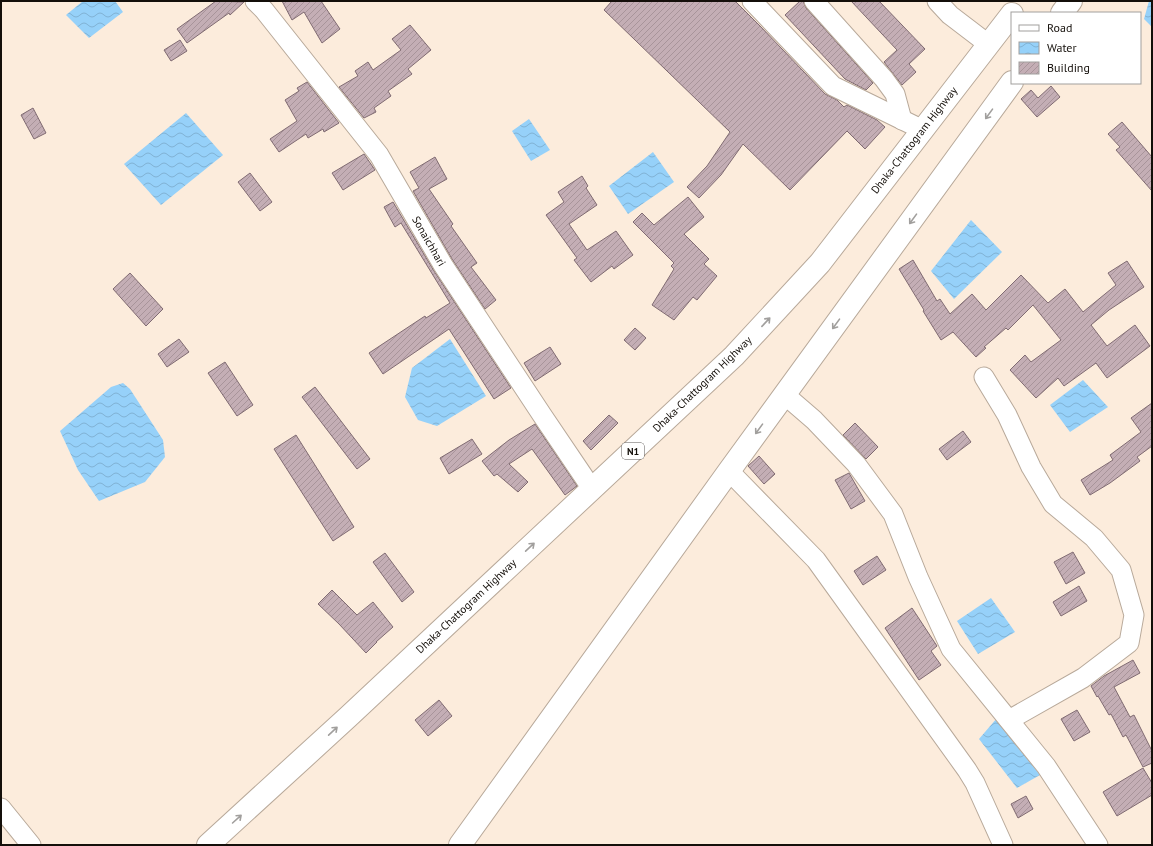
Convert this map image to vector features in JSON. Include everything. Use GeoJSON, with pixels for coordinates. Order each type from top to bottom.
{"type":"FeatureCollection","features":[{"type":"Feature","properties":{"kind":"highway","name":"Dhaka-Chattogram Highway"},"geometry":{"type":"LineString","coordinates":[[1013,12],[1022,1]]}},
{"type":"Feature","properties":{"kind":"highway"},"geometry":{"type":"LineString","coordinates":[[1063,12],[1071,1]]}},
{"type":"Feature","properties":{"kind":"highway","name":"Dhaka-Chattogram Highway"},"geometry":{"type":"LineString","coordinates":[[208,845],[734,356],[820,263],[1011,14]]}},
{"type":"Feature","properties":{"kind":"highway"},"geometry":{"type":"LineString","coordinates":[[460,845],[729,470],[1011,83]]}},
{"type":"Feature","properties":{"kind":"street","name":"Sonaichhari"},"geometry":{"type":"LineString","coordinates":[[255,1],[264,10],[379,155],[442,265],[592,489]]}},
{"type":"Feature","properties":{"kind":"street"},"geometry":{"type":"LineString","coordinates":[[752,1],[833,86],[923,130]]}},
{"type":"Feature","properties":{"kind":"street"},"geometry":{"type":"LineString","coordinates":[[814,1],[884,79],[895,94],[902,120]]}},
{"type":"Feature","properties":{"kind":"street"},"geometry":{"type":"LineString","coordinates":[[937,1],[950,15],[988,44]]}},
{"type":"Feature","properties":{"kind":"street"},"geometry":{"type":"LineString","coordinates":[[984,377],[1007,415],[1031,467],[1053,504],[1094,538],[1121,570],[1134,615],[1129,642],[1083,678],[1009,720]]}},
{"type":"Feature","properties":{"kind":"street"},"geometry":{"type":"LineString","coordinates":[[784,395],[814,420],[856,464],[893,514],[918,577],[951,649],[1046,766],[1098,845]]}},
{"type":"Feature","properties":{"kind":"street"},"geometry":{"type":"LineString","coordinates":[[729,470],[816,560],[967,770],[975,783],[1003,845]]}},
{"type":"Feature","properties":{"kind":"street"},"geometry":{"type":"LineString","coordinates":[[1,808],[31,845]]}},
{"type":"Feature","properties":{"kind":"water"},"geometry":{"type":"Polygon","coordinates":[[[83,1],[115,1],[123,12],[89,38],[66,15],[83,1]]]}},
{"type":"Feature","properties":{"kind":"water"},"geometry":{"type":"Polygon","coordinates":[[[1149,1],[1152,1],[1152,27],[1144,19],[1149,1]]]}},
{"type":"Feature","properties":{"kind":"water"},"geometry":{"type":"Polygon","coordinates":[[[186,113],[223,155],[161,205],[124,164],[186,113]]]}},
{"type":"Feature","properties":{"kind":"water"},"geometry":{"type":"Polygon","coordinates":[[[529,119],[550,150],[531,161],[512,131],[529,119]]]}},
{"type":"Feature","properties":{"kind":"water"},"geometry":{"type":"Polygon","coordinates":[[[653,152],[674,182],[628,214],[609,186],[653,152]]]}},
{"type":"Feature","properties":{"kind":"water"},"geometry":{"type":"Polygon","coordinates":[[[971,220],[1002,252],[954,299],[931,271],[971,220]]]}},
{"type":"Feature","properties":{"kind":"water"},"geometry":{"type":"Polygon","coordinates":[[[450,339],[486,396],[437,426],[418,420],[405,397],[412,368],[450,339]]]}},
{"type":"Feature","properties":{"kind":"water"},"geometry":{"type":"Polygon","coordinates":[[[1083,380],[1108,407],[1070,432],[1050,405],[1083,380]]]}},
{"type":"Feature","properties":{"kind":"water"},"geometry":{"type":"Polygon","coordinates":[[[123,383],[130,389],[163,440],[165,457],[145,482],[99,501],[78,470],[60,431],[111,387],[123,383]]]}},
{"type":"Feature","properties":{"kind":"water"},"geometry":{"type":"Polygon","coordinates":[[[991,598],[1015,632],[978,654],[957,621],[991,598]]]}},
{"type":"Feature","properties":{"kind":"water"},"geometry":{"type":"Polygon","coordinates":[[[997,718],[1040,775],[1017,788],[979,739],[997,718]]]}},
{"type":"Feature","properties":{"kind":"building"},"geometry":{"type":"Polygon","coordinates":[[[216,1],[244,2],[230,15],[229,13],[187,43],[177,29],[216,1]]]}},
{"type":"Feature","properties":{"kind":"building"},"geometry":{"type":"Polygon","coordinates":[[[282,1],[321,1],[340,29],[322,43],[304,12],[292,20],[282,1]]]}},
{"type":"Feature","properties":{"kind":"building"},"geometry":{"type":"Polygon","coordinates":[[[612,1],[735,1],[825,94],[837,100],[844,107],[847,105],[877,120],[885,127],[865,149],[847,131],[790,190],[743,144],[721,175],[699,198],[687,187],[707,166],[730,132],[604,10],[612,1]]]}},
{"type":"Feature","properties":{"kind":"building"},"geometry":{"type":"Polygon","coordinates":[[[800,1],[803,1],[806,8],[873,83],[866,90],[845,79],[785,15],[800,1]]]}},
{"type":"Feature","properties":{"kind":"building"},"geometry":{"type":"Polygon","coordinates":[[[851,1],[879,1],[925,49],[909,64],[916,72],[902,85],[884,62],[897,50],[851,1]]]}},
{"type":"Feature","properties":{"kind":"building"},"geometry":{"type":"Polygon","coordinates":[[[410,25],[431,50],[408,69],[412,74],[388,91],[391,96],[374,108],[376,112],[364,118],[339,87],[358,76],[355,71],[368,62],[373,70],[401,50],[392,39],[410,25]]]}},
{"type":"Feature","properties":{"kind":"building"},"geometry":{"type":"Polygon","coordinates":[[[180,40],[187,51],[171,61],[164,50],[180,40]]]}},
{"type":"Feature","properties":{"kind":"building"},"geometry":{"type":"Polygon","coordinates":[[[307,82],[339,123],[324,132],[323,129],[308,138],[306,134],[279,152],[270,139],[297,121],[285,100],[299,91],[297,88],[307,82]]]}},
{"type":"Feature","properties":{"kind":"building"},"geometry":{"type":"Polygon","coordinates":[[[1051,86],[1060,97],[1037,117],[1021,99],[1031,90],[1038,98],[1051,86]]]}},
{"type":"Feature","properties":{"kind":"building"},"geometry":{"type":"Polygon","coordinates":[[[33,108],[46,133],[34,139],[21,115],[33,108]]]}},
{"type":"Feature","properties":{"kind":"building"},"geometry":{"type":"Polygon","coordinates":[[[1122,122],[1152,157],[1152,191],[1116,150],[1120,147],[1108,134],[1122,122]]]}},
{"type":"Feature","properties":{"kind":"building"},"geometry":{"type":"Polygon","coordinates":[[[364,154],[375,170],[343,190],[332,173],[364,154]]]}},
{"type":"Feature","properties":{"kind":"building"},"geometry":{"type":"Polygon","coordinates":[[[435,157],[447,179],[429,189],[453,224],[451,226],[477,263],[471,267],[496,300],[485,309],[452,259],[413,191],[419,188],[410,172],[435,157]]]}},
{"type":"Feature","properties":{"kind":"building"},"geometry":{"type":"Polygon","coordinates":[[[250,173],[272,202],[260,211],[238,182],[250,173]]]}},
{"type":"Feature","properties":{"kind":"building"},"geometry":{"type":"Polygon","coordinates":[[[582,176],[588,186],[586,188],[597,205],[569,224],[587,250],[616,231],[633,255],[614,269],[612,266],[591,282],[574,260],[577,258],[546,215],[564,202],[558,192],[582,176]]]}},
{"type":"Feature","properties":{"kind":"building"},"geometry":{"type":"Polygon","coordinates":[[[688,197],[704,217],[684,234],[709,259],[704,264],[717,276],[697,300],[693,297],[674,320],[652,305],[674,269],[671,266],[674,263],[633,222],[642,213],[654,225],[688,197]]]}},
{"type":"Feature","properties":{"kind":"building"},"geometry":{"type":"Polygon","coordinates":[[[393,202],[434,271],[511,388],[494,399],[449,329],[383,374],[369,353],[425,316],[426,318],[450,303],[401,223],[395,227],[384,207],[393,202]]]}},
{"type":"Feature","properties":{"kind":"building"},"geometry":{"type":"Polygon","coordinates":[[[913,260],[937,301],[940,299],[950,314],[972,294],[986,310],[1021,275],[1048,303],[1065,289],[1083,312],[1116,285],[1108,273],[1127,261],[1144,287],[1109,310],[1091,325],[1107,346],[1135,325],[1150,346],[1107,378],[1096,363],[1064,386],[1058,378],[1036,398],[1010,370],[1025,355],[1031,362],[1061,340],[1033,305],[1008,330],[1006,328],[984,347],[986,348],[976,357],[953,332],[941,340],[899,269],[913,260]]]}},
{"type":"Feature","properties":{"kind":"building"},"geometry":{"type":"Polygon","coordinates":[[[130,273],[163,309],[146,326],[113,289],[130,273]]]}},
{"type":"Feature","properties":{"kind":"building"},"geometry":{"type":"Polygon","coordinates":[[[635,328],[646,338],[635,350],[624,340],[635,328]]]}},
{"type":"Feature","properties":{"kind":"building"},"geometry":{"type":"Polygon","coordinates":[[[179,339],[189,352],[167,367],[158,354],[179,339]]]}},
{"type":"Feature","properties":{"kind":"building"},"geometry":{"type":"Polygon","coordinates":[[[550,347],[561,364],[535,381],[524,363],[550,347]]]}},
{"type":"Feature","properties":{"kind":"building"},"geometry":{"type":"Polygon","coordinates":[[[225,362],[253,405],[237,416],[208,373],[225,362]]]}},
{"type":"Feature","properties":{"kind":"building"},"geometry":{"type":"Polygon","coordinates":[[[315,387],[370,459],[357,469],[302,397],[315,387]]]}},
{"type":"Feature","properties":{"kind":"building"},"geometry":{"type":"Polygon","coordinates":[[[1152,403],[1152,446],[1137,457],[1140,461],[1110,483],[1090,495],[1081,480],[1113,460],[1110,455],[1141,432],[1131,418],[1152,403]]]}},
{"type":"Feature","properties":{"kind":"building"},"geometry":{"type":"Polygon","coordinates":[[[609,415],[618,423],[591,450],[583,441],[609,415]]]}},
{"type":"Feature","properties":{"kind":"building"},"geometry":{"type":"Polygon","coordinates":[[[855,423],[878,447],[866,459],[843,435],[855,423]]]}},
{"type":"Feature","properties":{"kind":"building"},"geometry":{"type":"Polygon","coordinates":[[[535,424],[577,486],[565,495],[532,449],[509,464],[528,482],[518,492],[497,474],[494,476],[482,461],[509,440],[535,424]]]}},
{"type":"Feature","properties":{"kind":"building"},"geometry":{"type":"Polygon","coordinates":[[[963,431],[971,442],[947,460],[939,449],[963,431]]]}},
{"type":"Feature","properties":{"kind":"building"},"geometry":{"type":"Polygon","coordinates":[[[296,435],[354,527],[333,541],[274,449],[296,435]]]}},
{"type":"Feature","properties":{"kind":"building"},"geometry":{"type":"Polygon","coordinates":[[[472,439],[482,454],[449,474],[440,458],[472,439]]]}},
{"type":"Feature","properties":{"kind":"building"},"geometry":{"type":"Polygon","coordinates":[[[759,456],[775,474],[764,484],[748,466],[759,456]]]}},
{"type":"Feature","properties":{"kind":"building"},"geometry":{"type":"Polygon","coordinates":[[[849,473],[865,501],[851,509],[835,480],[849,473]]]}},
{"type":"Feature","properties":{"kind":"building"},"geometry":{"type":"Polygon","coordinates":[[[1073,552],[1085,573],[1066,584],[1054,562],[1073,552]]]}},
{"type":"Feature","properties":{"kind":"building"},"geometry":{"type":"Polygon","coordinates":[[[385,553],[414,592],[402,602],[373,562],[385,553]]]}},
{"type":"Feature","properties":{"kind":"building"},"geometry":{"type":"Polygon","coordinates":[[[877,556],[886,570],[863,585],[854,571],[877,556]]]}},
{"type":"Feature","properties":{"kind":"building"},"geometry":{"type":"Polygon","coordinates":[[[1079,586],[1087,601],[1061,616],[1053,602],[1079,586]]]}},
{"type":"Feature","properties":{"kind":"building"},"geometry":{"type":"Polygon","coordinates":[[[332,590],[357,615],[373,602],[393,627],[366,653],[318,604],[332,590]]]}},
{"type":"Feature","properties":{"kind":"building"},"geometry":{"type":"Polygon","coordinates":[[[912,608],[937,646],[931,651],[941,665],[919,680],[885,628],[912,608]]]}},
{"type":"Feature","properties":{"kind":"building"},"geometry":{"type":"Polygon","coordinates":[[[1133,660],[1140,673],[1114,687],[1130,717],[1134,715],[1152,751],[1152,763],[1143,767],[1126,735],[1123,737],[1111,714],[1109,715],[1091,686],[1104,676],[1133,660]]]}},
{"type":"Feature","properties":{"kind":"building"},"geometry":{"type":"Polygon","coordinates":[[[439,700],[452,716],[428,736],[415,720],[439,700]]]}},
{"type":"Feature","properties":{"kind":"building"},"geometry":{"type":"Polygon","coordinates":[[[1077,710],[1090,732],[1074,741],[1061,719],[1077,710]]]}},
{"type":"Feature","properties":{"kind":"building"},"geometry":{"type":"Polygon","coordinates":[[[1143,768],[1152,783],[1152,795],[1117,816],[1103,792],[1143,768]]]}},
{"type":"Feature","properties":{"kind":"building"},"geometry":{"type":"Polygon","coordinates":[[[1026,796],[1033,809],[1018,818],[1011,804],[1026,796]]]}}]}
